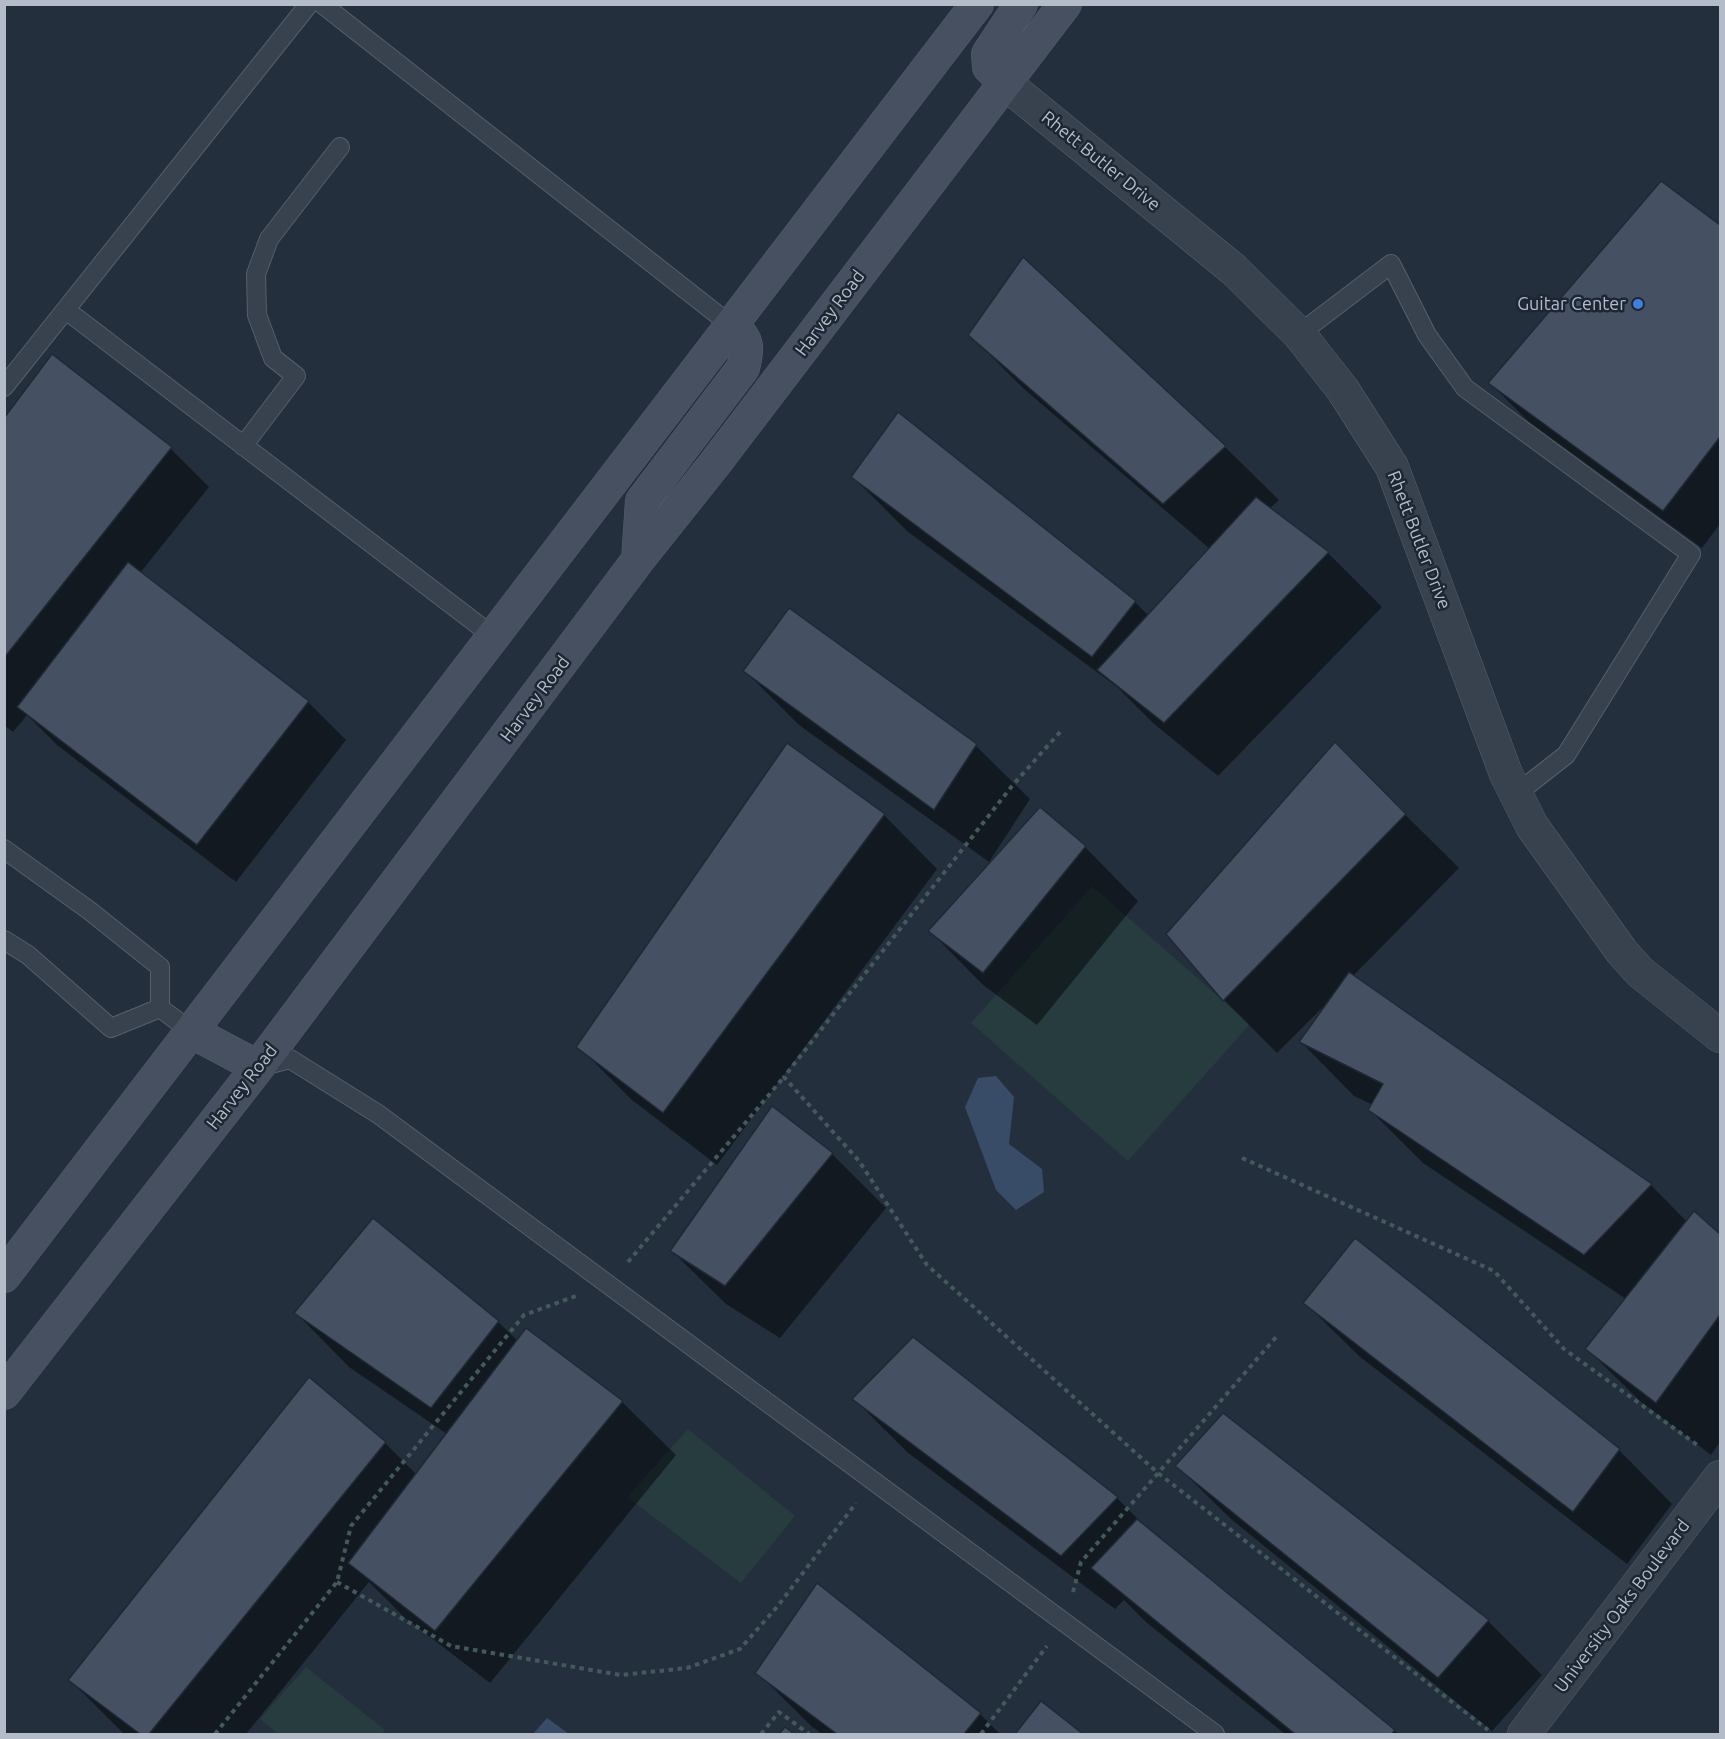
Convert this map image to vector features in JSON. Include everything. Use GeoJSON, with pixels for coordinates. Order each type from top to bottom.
{"type":"FeatureCollection","features":[{"type":"Feature","properties":{"kind":"main road"},"geometry":{"type":"LineString","coordinates":[[4,1276],[977,4]]}},
{"type":"Feature","properties":{"kind":"main road"},"geometry":{"type":"LineString","coordinates":[[1005,83],[989,67],[988,54],[1021,4]]}},
{"type":"Feature","properties":{"kind":"main road","name":"Harvey Road"},"geometry":{"type":"LineString","coordinates":[[4,1393],[258,1067],[638,560],[720,457],[1065,4]]}},
{"type":"Feature","properties":{"kind":"main road"},"geometry":{"type":"LineString","coordinates":[[638,560],[642,501],[742,368],[748,350],[741,333],[732,326]]}},
{"type":"Feature","properties":{"kind":"main road"},"geometry":{"type":"LineString","coordinates":[[192,1032],[258,1067]]}},
{"type":"Feature","properties":{"kind":"street","name":"Rhett Butler Drive"},"geometry":{"type":"LineString","coordinates":[[1005,83],[1233,269],[1299,334],[1343,390],[1392,467],[1506,774],[1532,826],[1622,952],[1640,972],[1720,1036]]}},
{"type":"Feature","properties":{"kind":"street","name":"University Oaks Boulevard"},"geometry":{"type":"LineString","coordinates":[[1524,1734],[1720,1477]]}},
{"type":"Feature","properties":{"kind":"lane"},"geometry":{"type":"LineString","coordinates":[[4,387],[309,4]]}},
{"type":"Feature","properties":{"kind":"lane"},"geometry":{"type":"LineString","coordinates":[[322,4],[732,326]]}},
{"type":"Feature","properties":{"kind":"lane"},"geometry":{"type":"LineString","coordinates":[[243,446],[296,376],[273,358],[257,315],[256,274],[269,239],[340,147]]}},
{"type":"Feature","properties":{"kind":"lane"},"geometry":{"type":"LineString","coordinates":[[1299,334],[1390,264],[1427,335],[1466,388],[1690,554],[1566,755],[1516,794]]}},
{"type":"Feature","properties":{"kind":"lane"},"geometry":{"type":"LineString","coordinates":[[66,310],[494,637]]}},
{"type":"Feature","properties":{"kind":"lane"},"geometry":{"type":"LineString","coordinates":[[4,849],[90,911],[160,967],[160,1008]]}},
{"type":"Feature","properties":{"kind":"lane"},"geometry":{"type":"LineString","coordinates":[[4,940],[28,955],[111,1028],[160,1008]]}},
{"type":"Feature","properties":{"kind":"lane"},"geometry":{"type":"LineString","coordinates":[[160,1008],[192,1032]]}},
{"type":"Feature","properties":{"kind":"lane"},"geometry":{"type":"LineString","coordinates":[[258,1067],[290,1059],[378,1114],[1215,1734]]}},
{"type":"Feature","properties":{"kind":"path"},"geometry":{"type":"LineString","coordinates":[[215,1734],[337,1582],[351,1526],[524,1315],[609,1285],[784,1077],[1012,786],[1060,732]]}},
{"type":"Feature","properties":{"kind":"path"},"geometry":{"type":"LineString","coordinates":[[784,1077],[859,1161],[927,1265],[1158,1473],[1494,1734]]}},
{"type":"Feature","properties":{"kind":"path"},"geometry":{"type":"LineString","coordinates":[[1242,1158],[1494,1271],[1564,1349],[1702,1448]]}},
{"type":"Feature","properties":{"kind":"path"},"geometry":{"type":"LineString","coordinates":[[981,1734],[1064,1623],[1081,1562],[1277,1336]]}},
{"type":"Feature","properties":{"kind":"path"},"geometry":{"type":"LineString","coordinates":[[337,1582],[451,1646],[621,1675],[687,1668],[740,1649],[777,1607],[873,1481]]}},
{"type":"Feature","properties":{"kind":"path"},"geometry":{"type":"LineString","coordinates":[[761,1734],[779,1712],[809,1734]]}},
{"type":"Feature","properties":{"kind":"green space"},"geometry":{"type":"Polygon","coordinates":[[[1092,886],[1250,1024],[1128,1161],[971,1023],[1092,886]]]}},
{"type":"Feature","properties":{"kind":"green space"},"geometry":{"type":"Polygon","coordinates":[[[688,1429],[795,1516],[741,1583],[627,1497],[688,1429]]]}},
{"type":"Feature","properties":{"kind":"green space"},"geometry":{"type":"Polygon","coordinates":[[[306,1667],[385,1730],[382,1734],[278,1734],[260,1719],[306,1667]]]}},
{"type":"Feature","properties":{"kind":"water"},"geometry":{"type":"Polygon","coordinates":[[[996,1076],[1014,1097],[1009,1144],[1042,1169],[1044,1192],[1016,1210],[996,1190],[965,1107],[978,1078],[996,1076]]]}},
{"type":"Feature","properties":{"kind":"water"},"geometry":{"type":"Polygon","coordinates":[[[547,1718],[569,1734],[533,1734],[547,1718]]]}},
{"type":"Feature","properties":{"kind":"building","name":"Guitar Center"},"geometry":{"type":"Polygon","coordinates":[[[1661,181],[1720,225],[1720,437],[1663,511],[1488,383],[1661,181]]]}},
{"type":"Feature","properties":{"kind":"building"},"geometry":{"type":"Polygon","coordinates":[[[1023,257],[1226,446],[1163,504],[968,335],[1023,257]]]}},
{"type":"Feature","properties":{"kind":"building"},"geometry":{"type":"Polygon","coordinates":[[[52,354],[172,447],[4,658],[4,418],[52,354]]]}},
{"type":"Feature","properties":{"kind":"building"},"geometry":{"type":"Polygon","coordinates":[[[898,412],[1136,601],[1092,657],[851,477],[898,412]]]}},
{"type":"Feature","properties":{"kind":"building"},"geometry":{"type":"Polygon","coordinates":[[[1256,497],[1329,552],[1164,723],[1097,670],[1256,497]]]}},
{"type":"Feature","properties":{"kind":"building"},"geometry":{"type":"Polygon","coordinates":[[[128,562],[309,701],[197,845],[17,707],[128,562]]]}},
{"type":"Feature","properties":{"kind":"building"},"geometry":{"type":"Polygon","coordinates":[[[789,608],[977,744],[934,810],[743,671],[789,608]]]}},
{"type":"Feature","properties":{"kind":"building"},"geometry":{"type":"Polygon","coordinates":[[[1335,742],[1406,814],[1223,1001],[1166,934],[1335,742]]]}},
{"type":"Feature","properties":{"kind":"building"},"geometry":{"type":"Polygon","coordinates":[[[787,743],[885,814],[663,1113],[576,1047],[787,743]]]}},
{"type":"Feature","properties":{"kind":"building"},"geometry":{"type":"Polygon","coordinates":[[[1040,807],[1086,846],[983,973],[928,931],[1040,807]]]}},
{"type":"Feature","properties":{"kind":"building"},"geometry":{"type":"Polygon","coordinates":[[[1349,972],[1652,1184],[1584,1255],[1368,1110],[1383,1084],[1299,1042],[1349,972]]]}},
{"type":"Feature","properties":{"kind":"building"},"geometry":{"type":"Polygon","coordinates":[[[772,1106],[833,1153],[725,1286],[670,1251],[772,1106]]]}},
{"type":"Feature","properties":{"kind":"building"},"geometry":{"type":"Polygon","coordinates":[[[1694,1211],[1720,1234],[1720,1315],[1656,1403],[1585,1349],[1694,1211]]]}},
{"type":"Feature","properties":{"kind":"building"},"geometry":{"type":"Polygon","coordinates":[[[373,1218],[499,1321],[431,1408],[294,1313],[373,1218]]]}},
{"type":"Feature","properties":{"kind":"building"},"geometry":{"type":"Polygon","coordinates":[[[1355,1238],[1620,1449],[1573,1512],[1303,1303],[1355,1238]]]}},
{"type":"Feature","properties":{"kind":"building"},"geometry":{"type":"Polygon","coordinates":[[[526,1328],[623,1401],[435,1631],[348,1563],[526,1328]]]}},
{"type":"Feature","properties":{"kind":"building"},"geometry":{"type":"Polygon","coordinates":[[[913,1337],[1118,1497],[1061,1556],[852,1399],[913,1337]]]}},
{"type":"Feature","properties":{"kind":"building"},"geometry":{"type":"Polygon","coordinates":[[[309,1377],[386,1442],[149,1734],[140,1734],[68,1680],[309,1377]]]}},
{"type":"Feature","properties":{"kind":"building"},"geometry":{"type":"Polygon","coordinates":[[[1223,1413],[1489,1620],[1438,1678],[1175,1466],[1223,1413]]]}},
{"type":"Feature","properties":{"kind":"building"},"geometry":{"type":"Polygon","coordinates":[[[1137,1519],[1395,1730],[1392,1734],[1295,1734],[1091,1568],[1137,1519]]]}},
{"type":"Feature","properties":{"kind":"building"},"geometry":{"type":"Polygon","coordinates":[[[817,1583],[981,1713],[964,1734],[837,1734],[755,1673],[817,1583]]]}},
{"type":"Feature","properties":{"kind":"building"},"geometry":{"type":"Polygon","coordinates":[[[1041,1701],[1083,1734],[1015,1734],[1041,1701]]]}},
{"type":"Feature","properties":{"kind":"building"},"geometry":{"type":"Polygon","coordinates":[[[785,1727],[794,1734],[779,1734],[785,1727]]]}},
{"type":"Feature","properties":{"kind":"place","name":"Guitar Center"},"geometry":{"type":"Point","coordinates":[1638,304]}}]}
